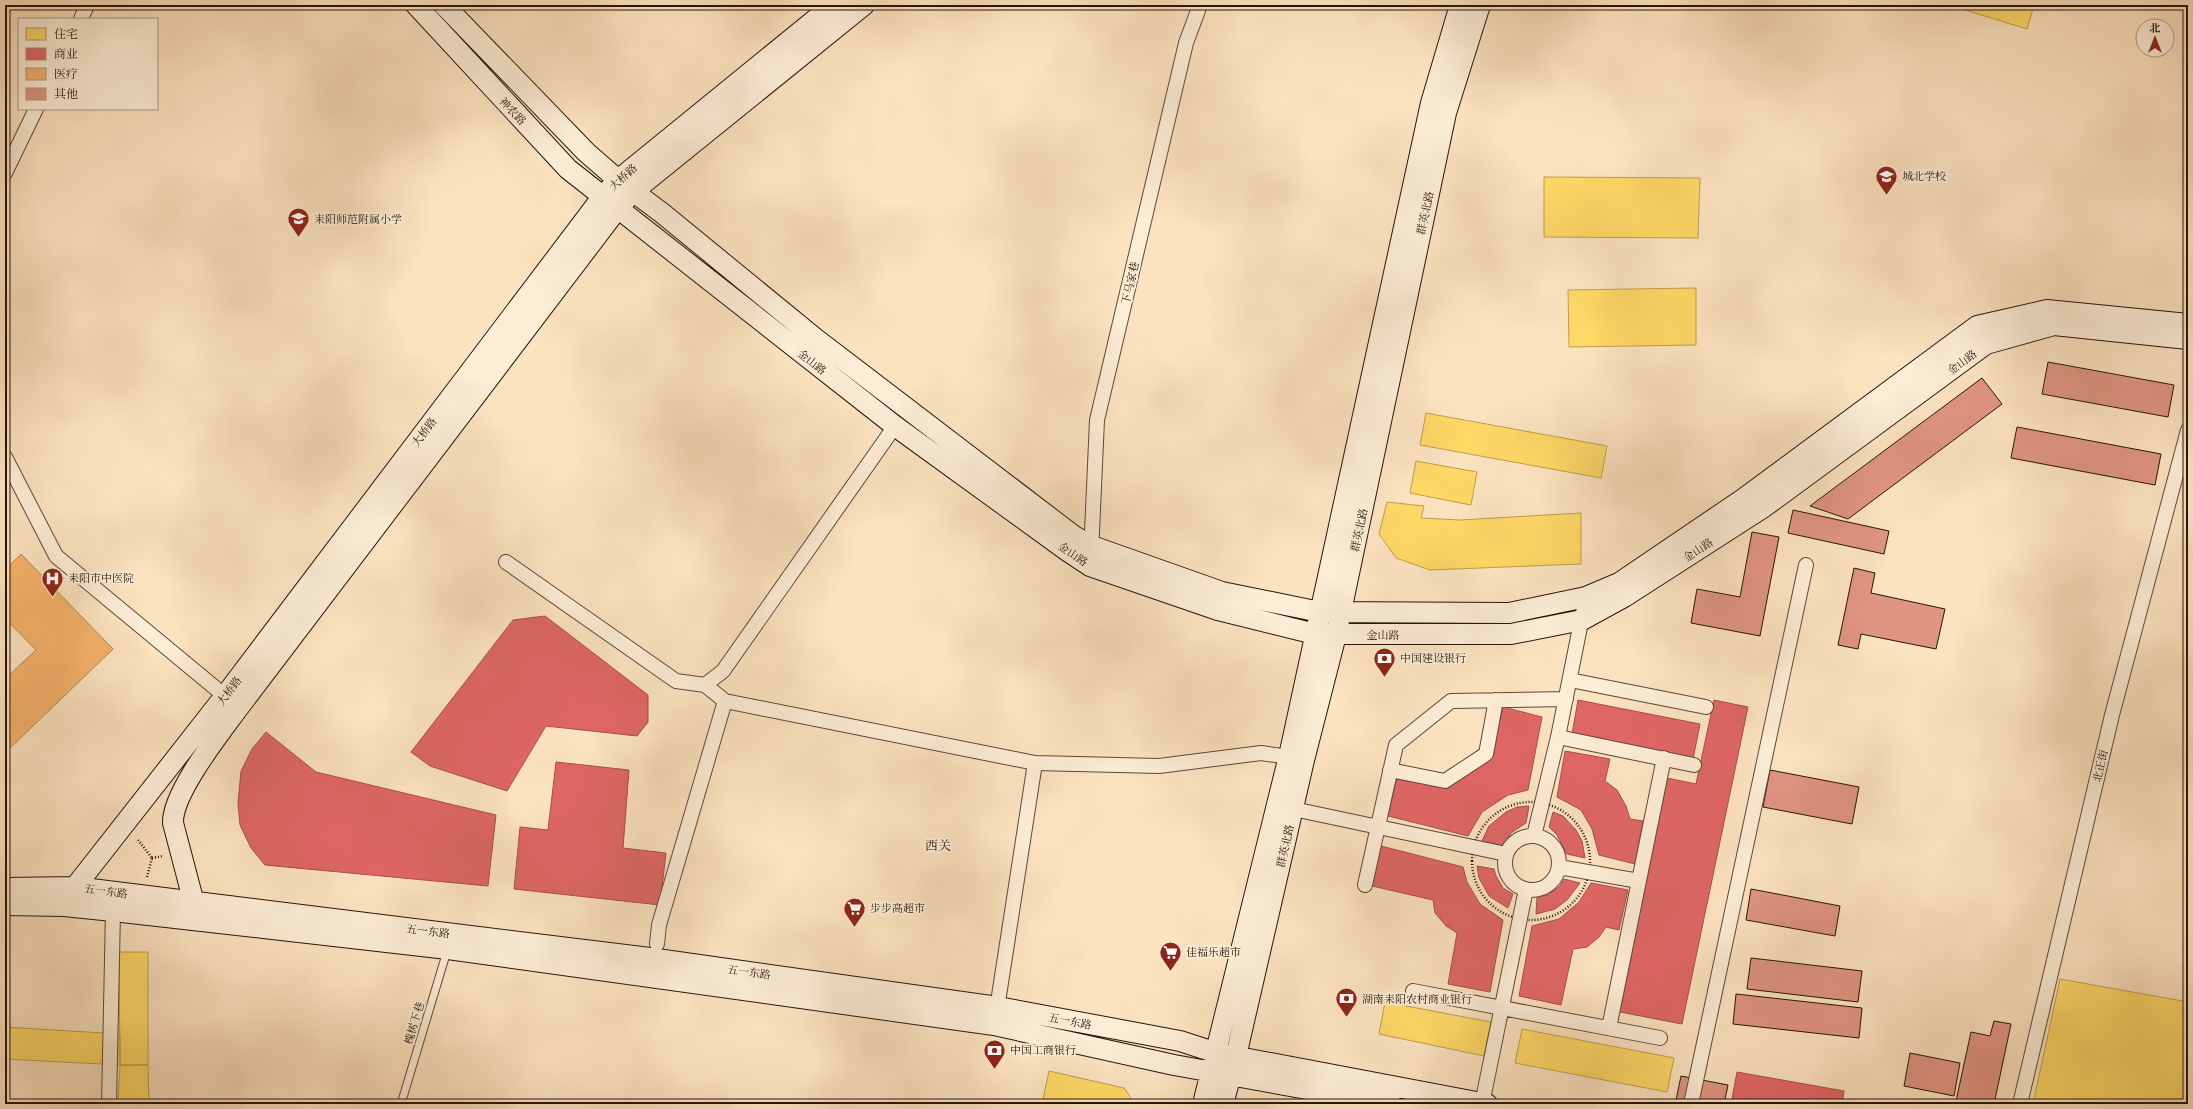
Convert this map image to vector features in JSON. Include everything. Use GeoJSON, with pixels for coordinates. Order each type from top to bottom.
{"type":"FeatureCollection","features":[{"type":"Feature","properties":{"kind":"street"},"geometry":{"type":"LineString","coordinates":[[80,18],[87,5]]}},
{"type":"Feature","properties":{"kind":"street","name":"神农路"},"geometry":{"type":"LineString","coordinates":[[416,5],[568,169],[611,202]]}},
{"type":"Feature","properties":{"kind":"street","name":"神农路"},"geometry":{"type":"LineString","coordinates":[[444,5],[586,152],[626,186]]}},
{"type":"Feature","properties":{"kind":"street","name":"大桥路"},"geometry":{"type":"LineString","coordinates":[[64,906],[75,887],[232,702],[611,202],[626,186],[833,5]]}},
{"type":"Feature","properties":{"kind":"street","name":"大桥路"},"geometry":{"type":"LineString","coordinates":[[626,186],[864,5]]}},
{"type":"Feature","properties":{"kind":"street","name":"下马家巷"},"geometry":{"type":"LineString","coordinates":[[1090,566],[1097,420],[1186,43],[1200,5]]}},
{"type":"Feature","properties":{"kind":"street","name":"群英北路"},"geometry":{"type":"LineString","coordinates":[[1297,758],[1315,634],[1431,103],[1460,5]]}},
{"type":"Feature","properties":{"kind":"street","name":"群英北路"},"geometry":{"type":"LineString","coordinates":[[1223,1104],[1233,1065],[1285,808],[1297,758],[1336,635],[1341,614],[1446,112],[1480,5]]}},
{"type":"Feature","properties":{"kind":"street"},"geometry":{"type":"LineString","coordinates":[[5,173],[36,110]]}},
{"type":"Feature","properties":{"kind":"street","name":"金山路"},"geometry":{"type":"LineString","coordinates":[[626,186],[816,339],[1074,536],[1092,546],[1222,592],[1320,612],[1341,614],[1509,614],[1586,597],[1619,583],[1743,499],[1977,326],[2047,310],[2188,324]]}},
{"type":"Feature","properties":{"kind":"street","name":"金山路"},"geometry":{"type":"LineString","coordinates":[[611,202],[895,426],[1090,566],[1218,610],[1315,634],[1511,634],[1582,620],[1624,597],[1764,507],[1986,344],[2054,325],[2188,339]]}},
{"type":"Feature","properties":{"kind":"street"},"geometry":{"type":"LineString","coordinates":[[705,685],[723,671],[895,426]]}},
{"type":"Feature","properties":{"kind":"street","name":"北正街"},"geometry":{"type":"LineString","coordinates":[[2020,1104],[2112,715],[2188,430]]}},
{"type":"Feature","properties":{"kind":"street"},"geometry":{"type":"LineString","coordinates":[[5,457],[56,556],[232,702]]}},
{"type":"Feature","properties":{"kind":"street"},"geometry":{"type":"LineString","coordinates":[[506,562],[676,681],[705,685],[725,701],[1035,763],[1159,766],[1261,753],[1297,758]]}},
{"type":"Feature","properties":{"kind":"street"},"geometry":{"type":"LineString","coordinates":[[1691,1104],[1806,565]]}},
{"type":"Feature","properties":{"kind":"street"},"geometry":{"type":"LineString","coordinates":[[1534,836],[1558,737],[1586,597]]}},
{"type":"Feature","properties":{"kind":"street"},"geometry":{"type":"LineString","coordinates":[[1570,680],[1706,707]]}},
{"type":"Feature","properties":{"kind":"street"},"geometry":{"type":"LineString","coordinates":[[1365,885],[1396,745],[1451,701],[1566,699]]}},
{"type":"Feature","properties":{"kind":"street"},"geometry":{"type":"LineString","coordinates":[[1390,770],[1445,781],[1486,754],[1496,700]]}},
{"type":"Feature","properties":{"kind":"street"},"geometry":{"type":"LineString","coordinates":[[657,944],[659,925],[725,701]]}},
{"type":"Feature","properties":{"kind":"street","name":"大桥路"},"geometry":{"type":"LineString","coordinates":[[192,912],[172,812],[181,794],[216,739],[232,702]]}},
{"type":"Feature","properties":{"kind":"street"},"geometry":{"type":"LineString","coordinates":[[1558,737],[1694,765]]}},
{"type":"Feature","properties":{"kind":"street"},"geometry":{"type":"LineString","coordinates":[[1609,1028],[1664,758]]}},
{"type":"Feature","properties":{"kind":"street"},"geometry":{"type":"LineString","coordinates":[[996,1016],[1035,763]]}},
{"type":"Feature","properties":{"kind":"street"},"geometry":{"type":"LineString","coordinates":[[1285,808],[1506,854]]}},
{"type":"Feature","properties":{"kind":"street","name":"群英北路"},"geometry":{"type":"LineString","coordinates":[[1203,1104],[1285,808]]}},
{"type":"Feature","properties":{"kind":"street"},"geometry":{"type":"LineString","coordinates":[[1534,836],[1548,841],[1554,848],[1558,855],[1559,867],[1553,880],[1546,886],[1538,889],[1526,889],[1512,882],[1507,874],[1505,865],[1506,854],[1516,841],[1524,837],[1534,836]]}},
{"type":"Feature","properties":{"kind":"street"},"geometry":{"type":"LineString","coordinates":[[1559,867],[1639,881]]}},
{"type":"Feature","properties":{"kind":"street","name":"五一东路"},"geometry":{"type":"LineString","coordinates":[[5,888],[75,887],[192,912],[448,949],[996,1016],[1180,1041],[1214,1062],[1484,1104]]}},
{"type":"Feature","properties":{"kind":"street"},"geometry":{"type":"LineString","coordinates":[[1484,1104],[1526,889]]}},
{"type":"Feature","properties":{"kind":"street","name":"五一东路"},"geometry":{"type":"LineString","coordinates":[[5,905],[64,906],[112,911],[192,912],[650,958],[996,1016]]}},
{"type":"Feature","properties":{"kind":"street"},"geometry":{"type":"LineString","coordinates":[[109,1104],[112,911]]}},
{"type":"Feature","properties":{"kind":"street"},"geometry":{"type":"LineString","coordinates":[[1412,991],[1660,1038]]}},
{"type":"Feature","properties":{"kind":"street","name":"五一东路"},"geometry":{"type":"LineString","coordinates":[[1233,1065],[1392,1104]]}},
{"type":"Feature","properties":{"kind":"lane","name":"槐树下巷"},"geometry":{"type":"LineString","coordinates":[[401,1104],[448,949]]}},
{"type":"Feature","properties":{"kind":"path"},"geometry":{"type":"LineString","coordinates":[[1520,802],[1542,802],[1556,807],[1572,818],[1584,833],[1590,851],[1589,872],[1584,887],[1574,901],[1560,912],[1544,919],[1520,919],[1494,908],[1483,896],[1473,876],[1471,864],[1473,847],[1478,831],[1486,822],[1503,808],[1520,802]]}},
{"type":"Feature","properties":{"kind":"path"},"geometry":{"type":"LineString","coordinates":[[138,840],[152,858],[147,879]]}},
{"type":"Feature","properties":{"kind":"building: 住宅"},"geometry":{"type":"Polygon","coordinates":[[[1949,5],[2034,5],[2027,29],[1949,5]]]}},
{"type":"Feature","properties":{"kind":"building: 住宅"},"geometry":{"type":"Polygon","coordinates":[[[1544,177],[1700,178],[1698,238],[1544,237],[1544,177]]]}},
{"type":"Feature","properties":{"kind":"building: 住宅"},"geometry":{"type":"Polygon","coordinates":[[[1696,288],[1696,345],[1569,347],[1568,290],[1696,288]]]}},
{"type":"Feature","properties":{"kind":"building: 住宅"},"geometry":{"type":"Polygon","coordinates":[[[1426,413],[1607,446],[1601,478],[1420,445],[1426,413]]]}},
{"type":"Feature","properties":{"kind":"building: 住宅"},"geometry":{"type":"Polygon","coordinates":[[[1416,461],[1477,472],[1471,505],[1410,493],[1416,461]]]}},
{"type":"Feature","properties":{"kind":"building: 住宅"},"geometry":{"type":"Polygon","coordinates":[[[1387,502],[1424,506],[1421,518],[1460,520],[1581,513],[1581,564],[1430,570],[1396,558],[1379,534],[1387,502]]]}},
{"type":"Feature","properties":{"kind":"building: 住宅"},"geometry":{"type":"Polygon","coordinates":[[[119,952],[148,952],[148,1065],[120,1065],[119,952]]]}},
{"type":"Feature","properties":{"kind":"building: 住宅"},"geometry":{"type":"Polygon","coordinates":[[[2060,979],[2188,1002],[2188,1104],[2033,1104],[2060,979]]]}},
{"type":"Feature","properties":{"kind":"building: 住宅"},"geometry":{"type":"Polygon","coordinates":[[[1385,1002],[1491,1022],[1484,1056],[1379,1034],[1385,1002]]]}},
{"type":"Feature","properties":{"kind":"building: 住宅"},"geometry":{"type":"Polygon","coordinates":[[[5,1027],[120,1034],[120,1065],[5,1059],[5,1027]]]}},
{"type":"Feature","properties":{"kind":"building: 住宅"},"geometry":{"type":"Polygon","coordinates":[[[1522,1029],[1674,1058],[1667,1092],[1515,1063],[1522,1029]]]}},
{"type":"Feature","properties":{"kind":"building: 住宅"},"geometry":{"type":"Polygon","coordinates":[[[120,1065],[148,1065],[149,1104],[118,1104],[120,1065]]]}},
{"type":"Feature","properties":{"kind":"building: 住宅"},"geometry":{"type":"Polygon","coordinates":[[[1049,1071],[1124,1088],[1135,1104],[1042,1104],[1049,1071]]]}},
{"type":"Feature","properties":{"kind":"building: 商业"},"geometry":{"type":"Polygon","coordinates":[[[545,616],[648,695],[648,722],[637,736],[546,726],[507,791],[430,766],[411,752],[513,620],[545,616]]]}},
{"type":"Feature","properties":{"kind":"building: 商业"},"geometry":{"type":"Polygon","coordinates":[[[1578,700],[1700,724],[1693,759],[1572,734],[1578,700]]]}},
{"type":"Feature","properties":{"kind":"building: 商业"},"geometry":{"type":"Polygon","coordinates":[[[1714,700],[1748,707],[1682,1024],[1620,1012],[1667,778],[1696,784],[1714,700]]]}},
{"type":"Feature","properties":{"kind":"building: 商业"},"geometry":{"type":"Polygon","coordinates":[[[1503,707],[1542,717],[1528,790],[1508,795],[1482,812],[1468,836],[1388,816],[1397,777],[1448,788],[1471,771],[1491,759],[1503,707]]]}},
{"type":"Feature","properties":{"kind":"building: 商业"},"geometry":{"type":"Polygon","coordinates":[[[266,732],[316,772],[496,815],[488,886],[265,865],[251,848],[240,825],[238,803],[241,771],[252,749],[266,732]]]}},
{"type":"Feature","properties":{"kind":"building: 商业"},"geometry":{"type":"Polygon","coordinates":[[[1565,751],[1610,759],[1605,781],[1617,790],[1626,806],[1630,819],[1643,821],[1635,864],[1599,855],[1592,829],[1581,810],[1557,797],[1565,751]]]}},
{"type":"Feature","properties":{"kind":"building: 商业"},"geometry":{"type":"Polygon","coordinates":[[[556,762],[629,770],[623,848],[666,853],[660,905],[514,889],[520,827],[548,830],[556,762]]]}},
{"type":"Feature","properties":{"kind":"building: 商业"},"geometry":{"type":"Polygon","coordinates":[[[1529,806],[1526,823],[1511,833],[1501,849],[1480,845],[1489,826],[1506,812],[1517,807],[1529,806]]]}},
{"type":"Feature","properties":{"kind":"building: 商业"},"geometry":{"type":"Polygon","coordinates":[[[1553,812],[1563,816],[1576,830],[1582,841],[1585,858],[1567,854],[1557,835],[1549,827],[1553,812]]]}},
{"type":"Feature","properties":{"kind":"building: 商业"},"geometry":{"type":"Polygon","coordinates":[[[1381,846],[1463,867],[1467,882],[1480,904],[1503,920],[1490,992],[1448,984],[1457,933],[1446,926],[1435,913],[1433,900],[1372,886],[1381,846]]]}},
{"type":"Feature","properties":{"kind":"building: 商业"},"geometry":{"type":"Polygon","coordinates":[[[1477,866],[1494,869],[1503,888],[1513,894],[1508,908],[1489,896],[1479,878],[1477,866]]]}},
{"type":"Feature","properties":{"kind":"building: 商业"},"geometry":{"type":"Polygon","coordinates":[[[1564,879],[1580,883],[1567,900],[1555,909],[1536,914],[1537,897],[1548,895],[1559,887],[1564,879]]]}},
{"type":"Feature","properties":{"kind":"building: 商业"},"geometry":{"type":"Polygon","coordinates":[[[1591,883],[1628,890],[1619,930],[1606,927],[1599,937],[1587,947],[1573,949],[1561,1005],[1519,996],[1532,926],[1559,919],[1579,902],[1591,883]]]}},
{"type":"Feature","properties":{"kind":"building: 商业"},"geometry":{"type":"Polygon","coordinates":[[[1737,1072],[1844,1091],[1842,1104],[1731,1104],[1737,1072]]]}},
{"type":"Feature","properties":{"kind":"building: 医疗"},"geometry":{"type":"Polygon","coordinates":[[[21,554],[113,649],[5,753],[5,679],[36,650],[5,618],[5,570],[21,554]]]}},
{"type":"Feature","properties":{"kind":"building: 其他"},"geometry":{"type":"Polygon","coordinates":[[[2048,362],[2174,385],[2168,417],[2042,394],[2048,362]]]}},
{"type":"Feature","properties":{"kind":"building: 其他"},"geometry":{"type":"Polygon","coordinates":[[[1982,378],[2002,404],[1848,519],[1810,506],[1982,378]]]}},
{"type":"Feature","properties":{"kind":"building: 其他"},"geometry":{"type":"Polygon","coordinates":[[[2017,427],[2161,454],[2155,485],[2011,458],[2017,427]]]}},
{"type":"Feature","properties":{"kind":"building: 其他"},"geometry":{"type":"Polygon","coordinates":[[[1793,510],[1889,531],[1884,554],[1788,533],[1793,510]]]}},
{"type":"Feature","properties":{"kind":"building: 其他"},"geometry":{"type":"Polygon","coordinates":[[[1752,532],[1779,537],[1760,636],[1691,623],[1697,589],[1740,597],[1752,532]]]}},
{"type":"Feature","properties":{"kind":"building: 其他"},"geometry":{"type":"Polygon","coordinates":[[[1854,568],[1875,573],[1871,593],[1945,609],[1936,649],[1861,634],[1858,649],[1838,645],[1854,568]]]}},
{"type":"Feature","properties":{"kind":"building: 其他"},"geometry":{"type":"Polygon","coordinates":[[[1770,770],[1859,787],[1852,824],[1763,807],[1770,770]]]}},
{"type":"Feature","properties":{"kind":"building: 其他"},"geometry":{"type":"Polygon","coordinates":[[[1751,889],[1840,906],[1835,936],[1746,920],[1751,889]]]}},
{"type":"Feature","properties":{"kind":"building: 其他"},"geometry":{"type":"Polygon","coordinates":[[[1751,958],[1862,971],[1858,1002],[1747,989],[1751,958]]]}},
{"type":"Feature","properties":{"kind":"building: 其他"},"geometry":{"type":"Polygon","coordinates":[[[1736,994],[1862,1008],[1859,1038],[1733,1024],[1736,994]]]}},
{"type":"Feature","properties":{"kind":"building: 其他"},"geometry":{"type":"Polygon","coordinates":[[[1994,1021],[2011,1024],[1994,1104],[1970,1104],[1956,1101],[1971,1032],[1990,1036],[1994,1021]]]}},
{"type":"Feature","properties":{"kind":"building: 其他"},"geometry":{"type":"Polygon","coordinates":[[[1910,1053],[1960,1063],[1954,1096],[1904,1086],[1910,1053]]]}},
{"type":"Feature","properties":{"kind":"building: 其他"},"geometry":{"type":"Polygon","coordinates":[[[1681,1076],[1728,1085],[1724,1104],[1696,1104],[1676,1100],[1681,1076]]]}},
{"type":"Feature","properties":{"kind":"place","name":"城北学校"},"geometry":{"type":"Point","coordinates":[1886,196]}},
{"type":"Feature","properties":{"kind":"place","name":"耒阳师范附属小学"},"geometry":{"type":"Point","coordinates":[299,238]}},
{"type":"Feature","properties":{"kind":"place","name":"耒阳市中医院"},"geometry":{"type":"Point","coordinates":[52,598]}},
{"type":"Feature","properties":{"kind":"place","name":"中国建设银行"},"geometry":{"type":"Point","coordinates":[1385,678]}},
{"type":"Feature","properties":{"kind":"place","name":"步步高超市"},"geometry":{"type":"Point","coordinates":[855,928]}},
{"type":"Feature","properties":{"kind":"place","name":"佳福乐超市"},"geometry":{"type":"Point","coordinates":[1171,972]}},
{"type":"Feature","properties":{"kind":"place","name":"湖南耒阳农村商业银行"},"geometry":{"type":"Point","coordinates":[1346,1018]}},
{"type":"Feature","properties":{"kind":"place","name":"中国工商银行"},"geometry":{"type":"Point","coordinates":[995,1070]}},
{"type":"Feature","properties":{"kind":"district","name":"西关"},"geometry":{"type":"Point","coordinates":[938,845]}}]}
